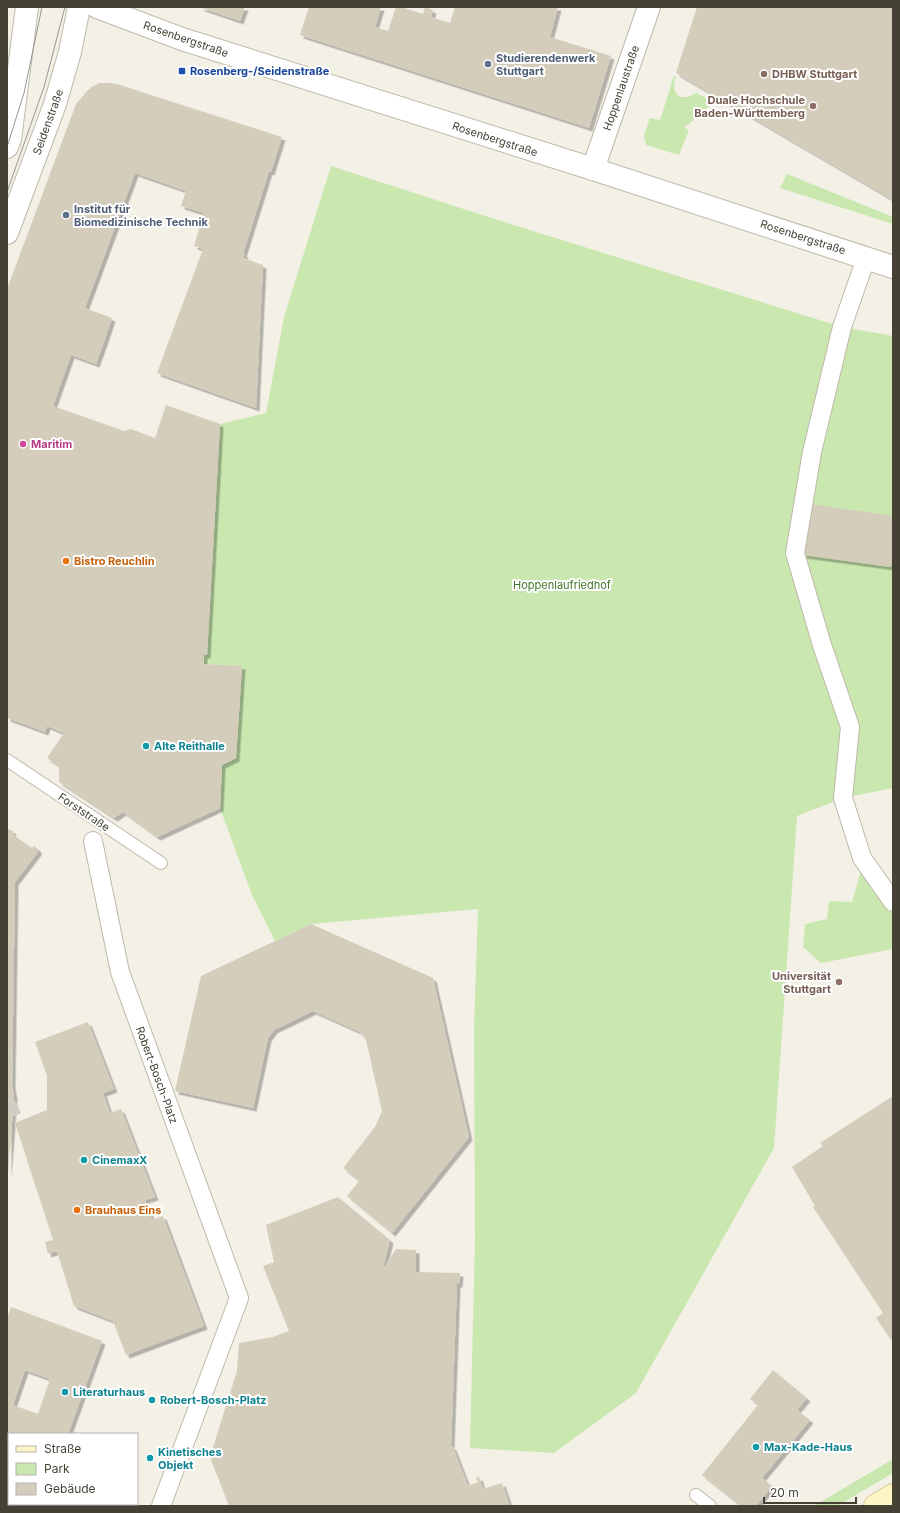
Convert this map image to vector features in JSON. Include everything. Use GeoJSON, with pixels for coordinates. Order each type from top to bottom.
{"type":"FeatureCollection","features":[{"type":"Feature","properties":{"kind":"main road"},"geometry":{"type":"LineString","coordinates":[[875,1506],[893,1495]]}},
{"type":"Feature","properties":{"kind":"street"},"geometry":{"type":"LineString","coordinates":[[7,147],[10,139],[27,7]]}},
{"type":"Feature","properties":{"kind":"street","name":"Seidenstraße"},"geometry":{"type":"LineString","coordinates":[[7,233],[55,104],[70,52],[79,7]]}},
{"type":"Feature","properties":{"kind":"street","name":"Rosenbergstraße"},"geometry":{"type":"LineString","coordinates":[[97,7],[182,39],[593,169],[893,267]]}},
{"type":"Feature","properties":{"kind":"street","name":"Hoppenlaustraße"},"geometry":{"type":"LineString","coordinates":[[593,169],[649,7]]}},
{"type":"Feature","properties":{"kind":"street"},"geometry":{"type":"LineString","coordinates":[[866,258],[842,327],[812,452],[795,553],[822,645],[850,727],[843,798],[862,858],[893,902]]}},
{"type":"Feature","properties":{"kind":"street","name":"Robert-Bosch-Platz"},"geometry":{"type":"LineString","coordinates":[[94,841],[120,972],[239,1298],[161,1506]]}},
{"type":"Feature","properties":{"kind":"lane","name":"Forststraße"},"geometry":{"type":"LineString","coordinates":[[7,760],[161,863]]}},
{"type":"Feature","properties":{"kind":"lane"},"geometry":{"type":"LineString","coordinates":[[696,1495],[710,1506]]}},
{"type":"Feature","properties":{"kind":"green space"},"geometry":{"type":"Polygon","coordinates":[[[674,76],[676,77],[674,83],[675,92],[681,97],[690,96],[696,93],[714,102],[684,128],[689,130],[679,155],[646,145],[644,135],[650,118],[660,120],[674,76]]]}},
{"type":"Feature","properties":{"kind":"green space","name":"Hoppenlaufriedhof"},"geometry":{"type":"Polygon","coordinates":[[[331,166],[507,223],[842,327],[893,336],[893,788],[843,798],[797,816],[774,1148],[636,1393],[554,1453],[470,1448],[475,1239],[474,1030],[478,909],[311,924],[275,941],[252,895],[220,808],[222,765],[236,758],[242,666],[204,664],[204,655],[207,655],[220,424],[266,413],[284,317],[331,166]]]}},
{"type":"Feature","properties":{"kind":"green space"},"geometry":{"type":"Polygon","coordinates":[[[787,174],[893,217],[893,224],[780,188],[787,174]]]}},
{"type":"Feature","properties":{"kind":"green space"},"geometry":{"type":"Polygon","coordinates":[[[861,871],[893,914],[893,949],[821,963],[803,947],[805,924],[827,919],[829,901],[852,902],[861,871]]]}},
{"type":"Feature","properties":{"kind":"green space"},"geometry":{"type":"Polygon","coordinates":[[[893,1459],[893,1473],[837,1506],[814,1506],[893,1459]]]}},
{"type":"Feature","properties":{"kind":"building"},"geometry":{"type":"Polygon","coordinates":[[[199,7],[245,7],[240,21],[199,7]]]}},
{"type":"Feature","properties":{"kind":"building"},"geometry":{"type":"Polygon","coordinates":[[[309,7],[381,7],[375,27],[388,31],[396,7],[401,7],[423,14],[425,7],[433,10],[431,17],[450,23],[455,7],[558,7],[550,37],[611,56],[589,128],[300,35],[309,7]]]}},
{"type":"Feature","properties":{"kind":"building","name":"Duale Hochschule Baden-Württemberg"},"geometry":{"type":"Polygon","coordinates":[[[697,7],[893,7],[893,200],[676,73],[697,7]]]}},
{"type":"Feature","properties":{"kind":"building"},"geometry":{"type":"Polygon","coordinates":[[[100,83],[117,84],[282,137],[271,172],[269,171],[243,254],[245,254],[243,258],[263,265],[256,408],[157,373],[203,249],[194,246],[204,213],[181,206],[186,191],[135,173],[85,308],[112,318],[104,342],[96,364],[71,355],[53,406],[124,431],[131,429],[155,438],[166,405],[220,424],[207,655],[204,655],[204,664],[242,666],[236,758],[222,765],[220,808],[157,837],[123,812],[114,818],[59,782],[59,766],[47,758],[64,733],[47,726],[45,732],[7,718],[7,289],[76,104],[87,91],[100,83]]]}},
{"type":"Feature","properties":{"kind":"building"},"geometry":{"type":"Polygon","coordinates":[[[810,504],[893,516],[893,557],[891,567],[803,555],[810,504]]]}},
{"type":"Feature","properties":{"kind":"building"},"geometry":{"type":"Polygon","coordinates":[[[9,829],[13,831],[12,834],[32,848],[34,846],[38,849],[38,852],[15,882],[12,1085],[14,1096],[8,1175],[7,830],[9,829]]]}},
{"type":"Feature","properties":{"kind":"building"},"geometry":{"type":"Polygon","coordinates":[[[311,924],[433,978],[469,1137],[392,1233],[347,1196],[359,1181],[343,1168],[375,1127],[382,1111],[366,1040],[360,1032],[313,1011],[274,1030],[268,1038],[253,1108],[175,1091],[201,976],[311,924]]]}},
{"type":"Feature","properties":{"kind":"building","name":"CinemaxX"},"geometry":{"type":"Polygon","coordinates":[[[88,1022],[114,1089],[103,1093],[110,1113],[121,1109],[155,1197],[145,1200],[152,1220],[163,1216],[204,1326],[126,1355],[113,1321],[74,1306],[57,1251],[48,1254],[45,1242],[53,1240],[15,1123],[47,1110],[47,1076],[35,1042],[88,1022]]]}},
{"type":"Feature","properties":{"kind":"building"},"geometry":{"type":"Polygon","coordinates":[[[893,1096],[893,1338],[891,1340],[876,1318],[883,1313],[813,1207],[815,1206],[792,1167],[823,1146],[820,1143],[893,1096]]]}},
{"type":"Feature","properties":{"kind":"building"},"geometry":{"type":"Polygon","coordinates":[[[338,1197],[390,1240],[382,1271],[396,1249],[416,1250],[416,1272],[460,1273],[459,1284],[457,1284],[451,1446],[453,1447],[468,1486],[478,1482],[476,1478],[479,1477],[483,1489],[502,1483],[510,1506],[229,1506],[210,1457],[237,1371],[239,1343],[273,1337],[289,1331],[263,1266],[274,1262],[266,1225],[338,1197]]]}},
{"type":"Feature","properties":{"kind":"building","name":"Literaturhaus"},"geometry":{"type":"Polygon","coordinates":[[[11,1307],[102,1341],[68,1433],[8,1433],[7,1459],[7,1319],[11,1307]],[[25,1370],[13,1405],[38,1414],[50,1379],[25,1370]]]}},
{"type":"Feature","properties":{"kind":"building","name":"Max-Kade-Haus"},"geometry":{"type":"Polygon","coordinates":[[[773,1370],[807,1398],[797,1410],[810,1420],[762,1478],[772,1486],[756,1506],[741,1506],[702,1475],[758,1405],[750,1399],[773,1370]]]}},
{"type":"Feature","properties":{"kind":"tunnel"},"geometry":{"type":"LineString","coordinates":[[7,1110],[17,1105]]}},
{"type":"Feature","properties":{"kind":"tram line"},"geometry":{"type":"LineString","coordinates":[[7,147],[24,93],[42,7]]}},
{"type":"Feature","properties":{"kind":"tram line"},"geometry":{"type":"LineString","coordinates":[[7,192],[44,87],[65,7]]}},
{"type":"Feature","properties":{"kind":"place","name":"Studierendenwerk Stuttgart"},"geometry":{"type":"Point","coordinates":[488,64]}},
{"type":"Feature","properties":{"kind":"place","name":"Rosenberg-/Seidenstraße"},"geometry":{"type":"Point","coordinates":[182,71]}},
{"type":"Feature","properties":{"kind":"place","name":"DHBW Stuttgart"},"geometry":{"type":"Point","coordinates":[764,74]}},
{"type":"Feature","properties":{"kind":"place","name":"Duale Hochschule Baden-Württemberg"},"geometry":{"type":"Point","coordinates":[813,106]}},
{"type":"Feature","properties":{"kind":"place","name":"Institut für Biomedizinische Technik"},"geometry":{"type":"Point","coordinates":[66,215]}},
{"type":"Feature","properties":{"kind":"place","name":"Maritim"},"geometry":{"type":"Point","coordinates":[23,444]}},
{"type":"Feature","properties":{"kind":"place","name":"Bistro Reuchlin"},"geometry":{"type":"Point","coordinates":[66,561]}},
{"type":"Feature","properties":{"kind":"place","name":"Alte Reithalle"},"geometry":{"type":"Point","coordinates":[146,746]}},
{"type":"Feature","properties":{"kind":"place","name":"Universität Stuttgart"},"geometry":{"type":"Point","coordinates":[839,982]}},
{"type":"Feature","properties":{"kind":"place","name":"CinemaxX"},"geometry":{"type":"Point","coordinates":[84,1160]}},
{"type":"Feature","properties":{"kind":"place","name":"Brauhaus Eins"},"geometry":{"type":"Point","coordinates":[77,1210]}},
{"type":"Feature","properties":{"kind":"place","name":"Literaturhaus"},"geometry":{"type":"Point","coordinates":[65,1392]}},
{"type":"Feature","properties":{"kind":"place","name":"Robert-Bosch-Platz"},"geometry":{"type":"Point","coordinates":[152,1400]}},
{"type":"Feature","properties":{"kind":"place","name":"Max-Kade-Haus"},"geometry":{"type":"Point","coordinates":[756,1447]}},
{"type":"Feature","properties":{"kind":"place","name":"Kinetisches Objekt"},"geometry":{"type":"Point","coordinates":[150,1458]}}]}
